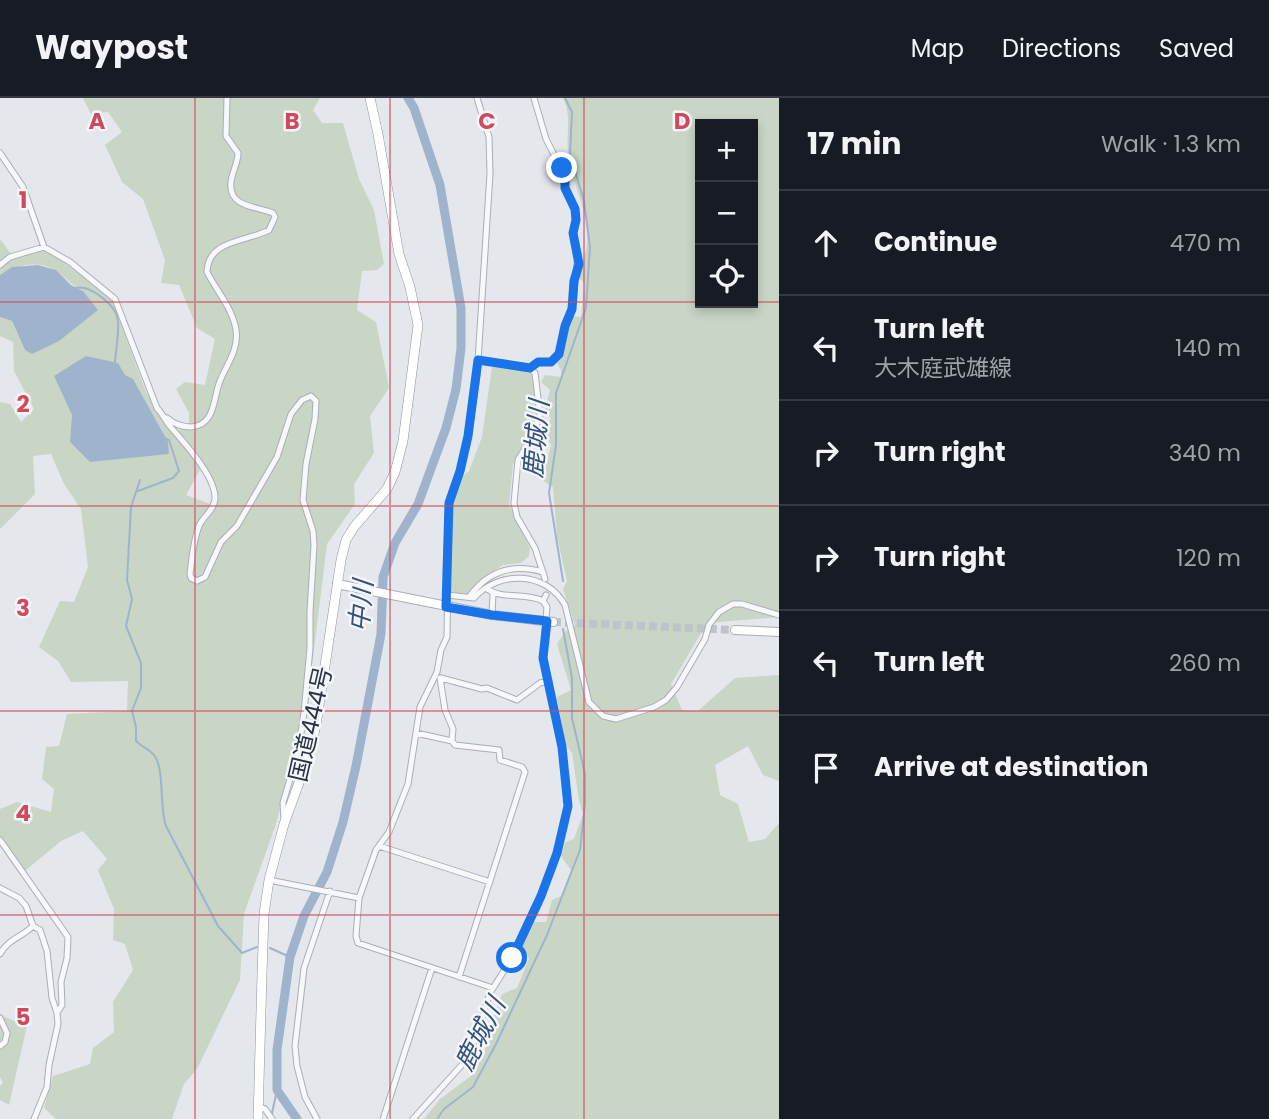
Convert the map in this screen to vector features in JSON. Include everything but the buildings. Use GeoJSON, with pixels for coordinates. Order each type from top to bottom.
{"type":"FeatureCollection","features":[{"type":"Feature","properties":{"kind":"highway","name":"国道444号"},"geometry":{"type":"LineString","coordinates":[[258,1119],[261,974],[269,880],[284,824],[308,758],[316,724],[346,540],[387,489],[395,471],[403,440],[418,325],[413,298],[399,254],[370,98]]}},
{"type":"Feature","properties":{"kind":"main road"},"geometry":{"type":"LineString","coordinates":[[337,584],[492,615],[550,621]]}},
{"type":"Feature","properties":{"kind":"main road"},"geometry":{"type":"LineString","coordinates":[[735,630],[779,632]]}},
{"type":"Feature","properties":{"kind":"street"},"geometry":{"type":"LineString","coordinates":[[165,417],[185,427],[196,427],[208,419],[219,383],[234,351],[237,336],[230,313],[207,271],[208,263],[218,248],[269,230],[275,217],[267,210],[245,206],[231,190],[238,153],[226,136],[227,98]]}},
{"type":"Feature","properties":{"kind":"street"},"geometry":{"type":"LineString","coordinates":[[452,741],[453,729],[445,710],[439,675],[441,649],[447,636],[449,617],[446,607],[449,503],[468,436],[478,360],[491,153],[489,136],[477,98]]}},
{"type":"Feature","properties":{"kind":"street"},"geometry":{"type":"LineString","coordinates":[[530,368],[538,362],[551,362],[559,354],[572,309],[574,281],[579,264],[573,233],[575,209],[565,188],[565,177],[552,154],[534,98]]}},
{"type":"Feature","properties":{"kind":"street"},"geometry":{"type":"LineString","coordinates":[[0,153],[23,187],[44,247],[70,262],[115,299],[158,408],[201,462],[215,493],[211,510],[197,529],[191,578],[197,581],[205,577],[221,542],[237,526],[277,457],[291,414],[297,405],[311,396],[316,401],[316,419],[306,464],[303,500],[313,530],[314,545],[310,648],[298,752],[283,803],[284,824]]}},
{"type":"Feature","properties":{"kind":"street"},"geometry":{"type":"LineString","coordinates":[[0,265],[10,257],[44,247]]}},
{"type":"Feature","properties":{"kind":"street"},"geometry":{"type":"LineString","coordinates":[[469,597],[496,573],[508,569],[520,568],[544,576],[535,548],[517,517],[514,503],[518,460],[532,437],[540,415],[535,373],[530,368],[478,360]]}},
{"type":"Feature","properties":{"kind":"street"},"geometry":{"type":"LineString","coordinates":[[447,595],[474,598],[485,588],[506,579],[528,578],[559,594],[565,605],[589,702],[596,711],[608,718],[627,716],[666,700],[677,688],[705,639],[709,625],[719,612],[733,604],[742,604],[779,615]]}},
{"type":"Feature","properties":{"kind":"street"},"geometry":{"type":"LineString","coordinates":[[413,1119],[469,1057],[493,988],[512,958],[541,896],[557,853],[568,806],[564,756],[543,658],[550,621],[545,598],[493,594],[485,588]]}},
{"type":"Feature","properties":{"kind":"street"},"geometry":{"type":"LineString","coordinates":[[492,615],[493,594]]}},
{"type":"Feature","properties":{"kind":"street"},"geometry":{"type":"LineString","coordinates":[[439,675],[482,690],[487,688],[517,700],[540,683],[549,681]]}},
{"type":"Feature","properties":{"kind":"street"},"geometry":{"type":"LineString","coordinates":[[439,675],[420,707],[408,784],[389,832],[371,863],[359,898],[356,936],[358,943],[493,988]]}},
{"type":"Feature","properties":{"kind":"street"},"geometry":{"type":"LineString","coordinates":[[416,733],[452,741],[455,745],[499,750],[500,760],[522,767],[525,772],[459,977]]}},
{"type":"Feature","properties":{"kind":"street"},"geometry":{"type":"LineString","coordinates":[[0,840],[68,937],[67,958],[61,982],[62,1005],[57,1013]]}},
{"type":"Feature","properties":{"kind":"street"},"geometry":{"type":"LineString","coordinates":[[379,846],[490,882]]}},
{"type":"Feature","properties":{"kind":"street"},"geometry":{"type":"LineString","coordinates":[[269,880],[359,898]]}},
{"type":"Feature","properties":{"kind":"street"},"geometry":{"type":"LineString","coordinates":[[0,888],[19,898],[26,906],[33,926],[40,930],[47,951],[52,998],[57,1013],[58,1024],[47,1087],[34,1119]]}},
{"type":"Feature","properties":{"kind":"street"},"geometry":{"type":"LineString","coordinates":[[317,1119],[305,1097],[295,1046],[304,968],[330,891]]}},
{"type":"Feature","properties":{"kind":"street"},"geometry":{"type":"LineString","coordinates":[[0,954],[11,941],[33,926]]}},
{"type":"Feature","properties":{"kind":"street"},"geometry":{"type":"LineString","coordinates":[[383,1119],[432,968]]}},
{"type":"Feature","properties":{"kind":"street"},"geometry":{"type":"LineString","coordinates":[[0,1018],[7,1033],[5,1042],[0,1046]]}},
{"type":"Feature","properties":{"kind":"street"},"geometry":{"type":"LineString","coordinates":[[258,1106],[265,1109],[272,1119]]}},
{"type":"Feature","properties":{"kind":"green space"},"geometry":{"type":"Polygon","coordinates":[[[83,98],[320,98],[313,110],[322,123],[343,123],[359,179],[374,210],[384,264],[377,270],[362,271],[357,310],[376,322],[389,388],[370,416],[374,453],[354,484],[355,504],[327,544],[305,722],[275,827],[244,914],[240,980],[197,1069],[184,1084],[172,1119],[56,1119],[44,1108],[53,1076],[90,1064],[93,1048],[114,1032],[113,1002],[133,970],[125,944],[113,940],[114,909],[98,870],[107,859],[83,831],[61,841],[20,875],[0,846],[0,809],[17,802],[51,812],[54,789],[42,779],[46,747],[59,746],[67,714],[127,711],[128,681],[71,682],[58,661],[39,647],[60,601],[74,602],[88,567],[81,509],[64,484],[51,454],[33,456],[35,494],[0,529],[0,402],[10,404],[21,422],[34,409],[14,371],[13,342],[0,336],[0,317],[12,321],[25,350],[83,291],[55,270],[41,265],[20,266],[0,275],[0,239],[11,254],[29,248],[51,252],[112,300],[146,392],[163,421],[175,432],[189,425],[189,413],[176,389],[185,382],[205,385],[215,339],[197,328],[179,285],[161,283],[165,260],[143,199],[122,182],[105,145],[122,132],[108,112],[91,114],[83,98]],[[201,468],[186,495],[213,505],[219,497],[201,468]]]}},
{"type":"Feature","properties":{"kind":"green space"},"geometry":{"type":"Polygon","coordinates":[[[563,98],[779,98],[779,617],[707,623],[671,684],[682,710],[698,711],[735,678],[779,675],[779,781],[763,775],[748,746],[715,765],[720,795],[738,804],[749,842],[765,839],[779,823],[779,1119],[424,1119],[440,1099],[471,1076],[484,1055],[502,994],[517,988],[529,959],[522,948],[531,922],[546,922],[552,900],[561,896],[571,870],[561,856],[565,842],[574,839],[583,814],[572,753],[565,743],[557,697],[571,690],[557,644],[565,632],[575,625],[563,589],[567,581],[557,536],[553,487],[542,480],[551,445],[544,432],[551,419],[545,409],[550,390],[541,382],[545,375],[561,377],[556,361],[570,316],[581,317],[584,283],[577,275],[587,244],[586,220],[568,152],[568,118],[563,98]]]}},
{"type":"Feature","properties":{"kind":"green space"},"geometry":{"type":"Polygon","coordinates":[[[492,367],[531,373],[539,413],[531,434],[513,464],[509,505],[530,548],[529,556],[521,563],[503,565],[483,578],[468,595],[449,591],[452,501],[460,478],[469,471],[482,437],[492,367]]]}},
{"type":"Feature","properties":{"kind":"green space"},"geometry":{"type":"Polygon","coordinates":[[[0,1015],[27,1026],[9,1105],[0,1100],[0,1086],[3,1083],[0,1077],[0,1015]]]}},
{"type":"Feature","properties":{"kind":"water"},"geometry":{"type":"Polygon","coordinates":[[[38,265],[56,270],[71,285],[83,291],[98,310],[59,341],[32,354],[25,350],[12,321],[0,317],[0,275],[12,267],[38,265]]]}},
{"type":"Feature","properties":{"kind":"water"},"geometry":{"type":"Polygon","coordinates":[[[86,356],[118,363],[125,375],[133,379],[168,442],[169,454],[90,462],[70,442],[72,415],[54,376],[86,356]]]}},
{"type":"Feature","properties":{"kind":"waterway","name":"中川"},"geometry":{"type":"LineString","coordinates":[[297,1119],[277,1090],[277,1050],[290,957],[304,916],[327,872],[343,822],[381,634],[383,577],[395,543],[418,504],[446,428],[456,389],[461,348],[461,308],[440,185],[414,108],[408,98]]}},
{"type":"Feature","properties":{"kind":"waterway","name":"鹿城川"},"geometry":{"type":"LineString","coordinates":[[563,581],[549,493],[556,445],[556,393],[586,308],[590,247],[584,201],[570,154],[572,112],[565,98]]}},
{"type":"Feature","properties":{"kind":"waterway"},"geometry":{"type":"LineString","coordinates":[[76,288],[95,293],[113,309],[118,321],[115,362]]}},
{"type":"Feature","properties":{"kind":"waterway"},"geometry":{"type":"LineString","coordinates":[[138,491],[173,478],[179,471],[169,440],[164,438]]}},
{"type":"Feature","properties":{"kind":"waterway"},"geometry":{"type":"LineString","coordinates":[[140,480],[131,507],[127,580],[132,599],[126,626],[141,663],[141,688],[132,711],[136,741],[152,753],[157,761],[166,826],[218,926],[242,953],[257,947]]}},
{"type":"Feature","properties":{"kind":"waterway","name":"鹿城川"},"geometry":{"type":"LineString","coordinates":[[437,1119],[444,1109],[473,1087],[496,1044],[547,935],[580,850],[585,774],[572,718],[572,678],[563,629]]}},
{"type":"Feature","properties":{"kind":"waterway"},"geometry":{"type":"LineString","coordinates":[[270,948],[290,957]]}},
{"type":"Feature","properties":{"kind":"waterway"},"geometry":{"type":"LineString","coordinates":[[272,1113],[277,1090]]}},
{"type":"Feature","properties":{"kind":"tunnel"},"geometry":{"type":"LineString","coordinates":[[553,622],[735,630]]}},
{"type":"Feature","properties":{"kind":"route"},"geometry":{"type":"LineString","coordinates":[[512,958],[541,896],[557,853],[568,806],[567,775],[543,658],[547,621],[446,607],[449,503],[468,436],[478,360],[530,368],[538,362],[551,362],[559,354],[572,309],[574,281],[579,264],[573,233],[575,209],[565,188],[562,168]]}}]}
